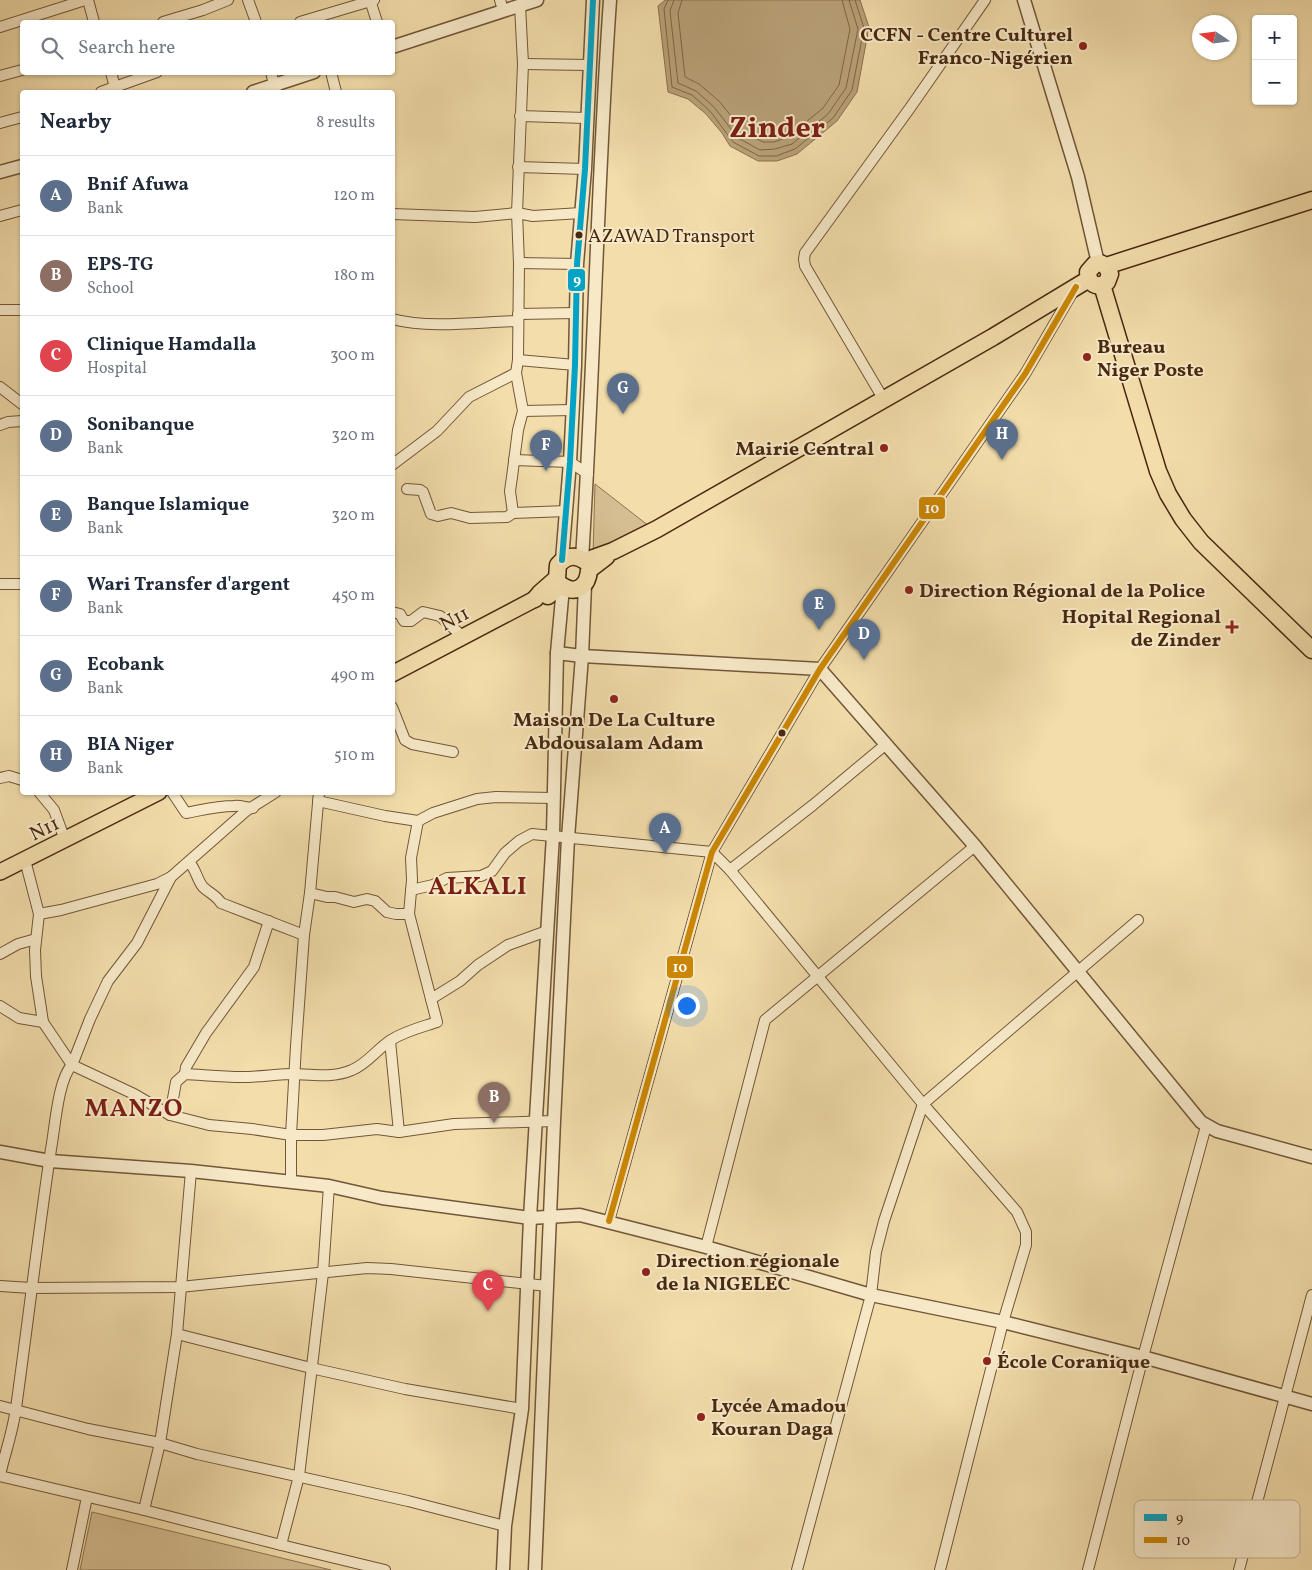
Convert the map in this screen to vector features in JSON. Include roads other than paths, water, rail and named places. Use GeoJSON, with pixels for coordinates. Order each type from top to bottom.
{"type":"FeatureCollection","features":[{"type":"Feature","properties":{"kind":"highway"},"geometry":{"type":"LineString","coordinates":[[560,583],[574,590],[585,568],[657,529],[1098,277],[1312,200]]}},
{"type":"Feature","properties":{"kind":"highway"},"geometry":{"type":"LineString","coordinates":[[1098,277],[1312,208]]}},
{"type":"Feature","properties":{"kind":"highway"},"geometry":{"type":"LineString","coordinates":[[1098,277],[1167,470],[1190,517],[1204,534],[1312,638]]}},
{"type":"Feature","properties":{"kind":"highway"},"geometry":{"type":"LineString","coordinates":[[1098,277],[1158,471],[1168,494],[1200,542],[1312,650]]}},
{"type":"Feature","properties":{"kind":"highway"},"geometry":{"type":"LineString","coordinates":[[560,583],[558,565],[562,560],[572,556],[585,568]]}},
{"type":"Feature","properties":{"kind":"highway"},"geometry":{"type":"LineString","coordinates":[[535,599],[540,593],[560,583]]}},
{"type":"Feature","properties":{"kind":"main road","name":"N11"},"geometry":{"type":"LineString","coordinates":[[395,672],[535,599]]}},
{"type":"Feature","properties":{"kind":"main road","name":"N11"},"geometry":{"type":"LineString","coordinates":[[0,872],[153,795]]}},
{"type":"Feature","properties":{"kind":"street"},"geometry":{"type":"LineString","coordinates":[[23,20],[87,0],[93,20]]}},
{"type":"Feature","properties":{"kind":"street"},"geometry":{"type":"LineString","coordinates":[[170,20],[228,0]]}},
{"type":"Feature","properties":{"kind":"street"},"geometry":{"type":"LineString","coordinates":[[248,0],[255,20]]}},
{"type":"Feature","properties":{"kind":"street"},"geometry":{"type":"LineString","coordinates":[[307,20],[372,0],[377,20]]}},
{"type":"Feature","properties":{"kind":"street"},"geometry":{"type":"LineString","coordinates":[[395,46],[501,5],[520,5],[535,0]]}},
{"type":"Feature","properties":{"kind":"street"},"geometry":{"type":"LineString","coordinates":[[562,560],[570,462],[575,365],[577,264],[593,0]]}},
{"type":"Feature","properties":{"kind":"street"},"geometry":{"type":"LineString","coordinates":[[535,1570],[568,838],[582,656],[604,80],[610,0]]}},
{"type":"Feature","properties":{"kind":"street"},"geometry":{"type":"LineString","coordinates":[[884,400],[805,266],[805,253],[985,0]]}},
{"type":"Feature","properties":{"kind":"street"},"geometry":{"type":"LineString","coordinates":[[609,1221],[712,852],[820,669],[1025,374],[1098,277],[1078,177],[1024,0]]}},
{"type":"Feature","properties":{"kind":"street"},"geometry":{"type":"LineString","coordinates":[[513,513],[510,491],[518,430],[523,411],[516,373],[518,360],[519,263],[518,167],[523,64],[520,5]]}},
{"type":"Feature","properties":{"kind":"street"},"geometry":{"type":"LineString","coordinates":[[0,27],[20,21]]}},
{"type":"Feature","properties":{"kind":"street"},"geometry":{"type":"LineString","coordinates":[[523,64],[589,65]]}},
{"type":"Feature","properties":{"kind":"street"},"geometry":{"type":"LineString","coordinates":[[0,76],[20,71]]}},
{"type":"Feature","properties":{"kind":"street"},"geometry":{"type":"LineString","coordinates":[[112,75],[115,90],[150,75]]}},
{"type":"Feature","properties":{"kind":"street"},"geometry":{"type":"LineString","coordinates":[[272,75],[275,89],[307,75]]}},
{"type":"Feature","properties":{"kind":"street"},"geometry":{"type":"LineString","coordinates":[[332,75],[336,90]]}},
{"type":"Feature","properties":{"kind":"street"},"geometry":{"type":"LineString","coordinates":[[520,116],[586,118]]}},
{"type":"Feature","properties":{"kind":"street"},"geometry":{"type":"LineString","coordinates":[[0,124],[20,118]]}},
{"type":"Feature","properties":{"kind":"street"},"geometry":{"type":"LineString","coordinates":[[0,172],[20,167]]}},
{"type":"Feature","properties":{"kind":"street"},"geometry":{"type":"LineString","coordinates":[[518,167],[584,169]]}},
{"type":"Feature","properties":{"kind":"street"},"geometry":{"type":"LineString","coordinates":[[0,216],[20,211]]}},
{"type":"Feature","properties":{"kind":"street"},"geometry":{"type":"LineString","coordinates":[[395,214],[475,217],[517,213],[534,216],[581,213]]}},
{"type":"Feature","properties":{"kind":"street"},"geometry":{"type":"LineString","coordinates":[[519,263],[577,264]]}},
{"type":"Feature","properties":{"kind":"street"},"geometry":{"type":"LineString","coordinates":[[0,310],[20,310]]}},
{"type":"Feature","properties":{"kind":"street"},"geometry":{"type":"LineString","coordinates":[[395,320],[407,323],[432,324],[576,313]]}},
{"type":"Feature","properties":{"kind":"street"},"geometry":{"type":"LineString","coordinates":[[518,360],[575,365]]}},
{"type":"Feature","properties":{"kind":"street"},"geometry":{"type":"LineString","coordinates":[[395,463],[437,430],[468,398],[516,373]]}},
{"type":"Feature","properties":{"kind":"street"},"geometry":{"type":"LineString","coordinates":[[0,388],[20,403]]}},
{"type":"Feature","properties":{"kind":"street"},"geometry":{"type":"LineString","coordinates":[[523,411],[572,410]]}},
{"type":"Feature","properties":{"kind":"street"},"geometry":{"type":"LineString","coordinates":[[0,425],[20,421]]}},
{"type":"Feature","properties":{"kind":"street"},"geometry":{"type":"LineString","coordinates":[[514,460],[570,462],[588,474]]}},
{"type":"Feature","properties":{"kind":"street"},"geometry":{"type":"LineString","coordinates":[[408,489],[423,492],[431,514],[438,516],[451,513],[470,518],[507,517],[513,513],[567,511]]}},
{"type":"Feature","properties":{"kind":"street"},"geometry":{"type":"LineString","coordinates":[[503,1570],[505,1526],[522,1409],[530,1218],[553,835],[560,583]]}},
{"type":"Feature","properties":{"kind":"street"},"geometry":{"type":"LineString","coordinates":[[0,584],[20,584]]}},
{"type":"Feature","properties":{"kind":"street"},"geometry":{"type":"LineString","coordinates":[[395,613],[400,614],[404,620],[411,621],[423,612],[440,616],[462,636]]}},
{"type":"Feature","properties":{"kind":"street"},"geometry":{"type":"LineString","coordinates":[[557,653],[820,669],[975,846],[1195,1116],[1206,1126],[1217,1131],[1312,1157]]}},
{"type":"Feature","properties":{"kind":"street"},"geometry":{"type":"LineString","coordinates":[[395,715],[405,740],[412,744],[453,752]]}},
{"type":"Feature","properties":{"kind":"street"},"geometry":{"type":"LineString","coordinates":[[730,870],[813,805],[885,744]]}},
{"type":"Feature","properties":{"kind":"street"},"geometry":{"type":"LineString","coordinates":[[0,778],[9,776],[20,779]]}},
{"type":"Feature","properties":{"kind":"street"},"geometry":{"type":"LineString","coordinates":[[42,795],[54,810],[65,840]]}},
{"type":"Feature","properties":{"kind":"street"},"geometry":{"type":"LineString","coordinates":[[174,795],[183,812],[186,813],[237,805],[244,808],[254,808]]}},
{"type":"Feature","properties":{"kind":"street"},"geometry":{"type":"LineString","coordinates":[[39,914],[157,884],[171,877],[246,811],[254,808],[272,795]]}},
{"type":"Feature","properties":{"kind":"street"},"geometry":{"type":"LineString","coordinates":[[291,1182],[291,1135],[304,935],[310,893],[318,797],[385,816],[418,821],[433,813],[477,799],[496,797],[554,798]]}},
{"type":"Feature","properties":{"kind":"street"},"geometry":{"type":"LineString","coordinates":[[184,1074],[242,1077],[295,1074],[313,1076],[344,1073],[351,1071],[366,1061],[390,1041],[437,1022],[409,914],[411,858],[418,821]]}},
{"type":"Feature","properties":{"kind":"street"},"geometry":{"type":"LineString","coordinates":[[411,890],[433,885],[447,878],[481,876],[492,871],[504,853],[528,835],[553,835],[712,852],[730,870],[923,1104],[1017,1212],[1026,1232],[1026,1245],[1003,1322],[940,1570]]}},
{"type":"Feature","properties":{"kind":"street"},"geometry":{"type":"LineString","coordinates":[[706,1247],[765,1020],[975,846]]}},
{"type":"Feature","properties":{"kind":"street"},"geometry":{"type":"LineString","coordinates":[[25,860],[39,914],[35,950],[36,976],[43,1022],[72,1065],[134,1094],[170,1115],[209,1125],[291,1135],[324,1135],[377,1129],[399,1132],[454,1124],[554,1121]]}},
{"type":"Feature","properties":{"kind":"street"},"geometry":{"type":"LineString","coordinates":[[190,862],[203,887],[218,897],[221,903],[304,935]]}},
{"type":"Feature","properties":{"kind":"street"},"geometry":{"type":"LineString","coordinates":[[171,877],[137,943],[108,981],[90,1019],[72,1065],[67,1070],[62,1083],[31,1288],[15,1411],[0,1476],[385,1570]]}},
{"type":"Feature","properties":{"kind":"street"},"geometry":{"type":"LineString","coordinates":[[310,893],[354,902],[368,899],[375,901],[387,912],[409,914]]}},
{"type":"Feature","properties":{"kind":"street"},"geometry":{"type":"LineString","coordinates":[[797,1570],[871,1295],[876,1252],[884,1221],[923,1104],[1138,920]]}},
{"type":"Feature","properties":{"kind":"street"},"geometry":{"type":"LineString","coordinates":[[170,1115],[176,1082],[184,1074],[186,1067],[206,1033],[254,967],[270,921]]}},
{"type":"Feature","properties":{"kind":"street"},"geometry":{"type":"LineString","coordinates":[[431,999],[460,981],[478,964],[508,945],[547,931]]}},
{"type":"Feature","properties":{"kind":"street"},"geometry":{"type":"LineString","coordinates":[[0,954],[18,944],[36,939]]}},
{"type":"Feature","properties":{"kind":"street"},"geometry":{"type":"LineString","coordinates":[[0,1006],[19,1018],[43,1022]]}},
{"type":"Feature","properties":{"kind":"street"},"geometry":{"type":"LineString","coordinates":[[390,1041],[399,1132]]}},
{"type":"Feature","properties":{"kind":"street"},"geometry":{"type":"LineString","coordinates":[[1088,1570],[1206,1126]]}},
{"type":"Feature","properties":{"kind":"street"},"geometry":{"type":"LineString","coordinates":[[0,1152],[50,1161],[191,1171],[329,1186],[382,1198],[530,1218],[580,1215],[706,1247],[871,1295],[1003,1322],[1312,1404]]}},
{"type":"Feature","properties":{"kind":"street"},"geometry":{"type":"LineString","coordinates":[[144,1510],[160,1443],[177,1334],[191,1171]]}},
{"type":"Feature","properties":{"kind":"street"},"geometry":{"type":"LineString","coordinates":[[281,1545],[299,1476],[310,1368],[323,1273],[329,1186]]}},
{"type":"Feature","properties":{"kind":"street"},"geometry":{"type":"LineString","coordinates":[[0,1286],[31,1288],[180,1287],[368,1268],[547,1286]]}},
{"type":"Feature","properties":{"kind":"street"},"geometry":{"type":"LineString","coordinates":[[1258,1500],[1312,1295]]}},
{"type":"Feature","properties":{"kind":"street"},"geometry":{"type":"LineString","coordinates":[[177,1334],[310,1368],[405,1389],[522,1409]]}},
{"type":"Feature","properties":{"kind":"street"},"geometry":{"type":"LineString","coordinates":[[0,1406],[88,1429],[160,1443],[198,1454],[299,1476],[505,1526]]}},
{"type":"Feature","properties":{"kind":"street"},"geometry":{"type":"LineString","coordinates":[[72,1570],[87,1497]]}},
{"type":"Feature","properties":{"kind":"water"},"geometry":{"type":"Polygon","coordinates":[[[665,0],[860,0],[869,27],[857,92],[837,121],[797,154],[777,161],[758,161],[730,146],[706,114],[688,99],[668,92],[658,6],[665,0]]]}},
{"type":"Feature","properties":{"kind":"place","name":"CCFN - Centre Culturel Franco-Nigérien"},"geometry":{"type":"Point","coordinates":[1083,46]}},
{"type":"Feature","properties":{"kind":"place","name":"AZAWAD Transport"},"geometry":{"type":"Point","coordinates":[579,235]}},
{"type":"Feature","properties":{"kind":"place","name":"Bureau Niger Poste"},"geometry":{"type":"Point","coordinates":[1087,357]}},
{"type":"Feature","properties":{"kind":"place","name":"Ecobank"},"geometry":{"type":"Point","coordinates":[623,414]}},
{"type":"Feature","properties":{"kind":"place","name":"Mairie Central"},"geometry":{"type":"Point","coordinates":[884,448]}},
{"type":"Feature","properties":{"kind":"place","name":"BIA Niger"},"geometry":{"type":"Point","coordinates":[1002,460]}},
{"type":"Feature","properties":{"kind":"place","name":"Wari Transfer d'argent"},"geometry":{"type":"Point","coordinates":[546,471]}},
{"type":"Feature","properties":{"kind":"place","name":"Direction Régional de la Police"},"geometry":{"type":"Point","coordinates":[909,590]}},
{"type":"Feature","properties":{"kind":"place","name":"Hopital Regional de Zinder"},"geometry":{"type":"Point","coordinates":[1232,627]}},
{"type":"Feature","properties":{"kind":"place","name":"Banque Islamique"},"geometry":{"type":"Point","coordinates":[819,630]}},
{"type":"Feature","properties":{"kind":"place","name":"Sonibanque"},"geometry":{"type":"Point","coordinates":[864,660]}},
{"type":"Feature","properties":{"kind":"place","name":"Maison De La Culture Abdousalam Adam"},"geometry":{"type":"Point","coordinates":[614,699]}},
{"type":"Feature","properties":{"kind":"place","name":"Bnif Afuwa"},"geometry":{"type":"Point","coordinates":[665,854]}},
{"type":"Feature","properties":{"kind":"place","name":"EPS-TG"},"geometry":{"type":"Point","coordinates":[494,1123]}},
{"type":"Feature","properties":{"kind":"place","name":"Direction régionale de la NIGELEC"},"geometry":{"type":"Point","coordinates":[646,1272]}},
{"type":"Feature","properties":{"kind":"place","name":"Clinique Hamdalla"},"geometry":{"type":"Point","coordinates":[488,1311]}},
{"type":"Feature","properties":{"kind":"place","name":"École Coranique"},"geometry":{"type":"Point","coordinates":[987,1361]}},
{"type":"Feature","properties":{"kind":"place","name":"Lycée Amadou Kouran Daga"},"geometry":{"type":"Point","coordinates":[701,1417]}},
{"type":"Feature","properties":{"kind":"district","name":"Zinder"},"geometry":{"type":"Point","coordinates":[777,127]}},
{"type":"Feature","properties":{"kind":"district","name":"ALKALI"},"geometry":{"type":"Point","coordinates":[478,885]}},
{"type":"Feature","properties":{"kind":"district","name":"MANZO"},"geometry":{"type":"Point","coordinates":[134,1107]}}]}
